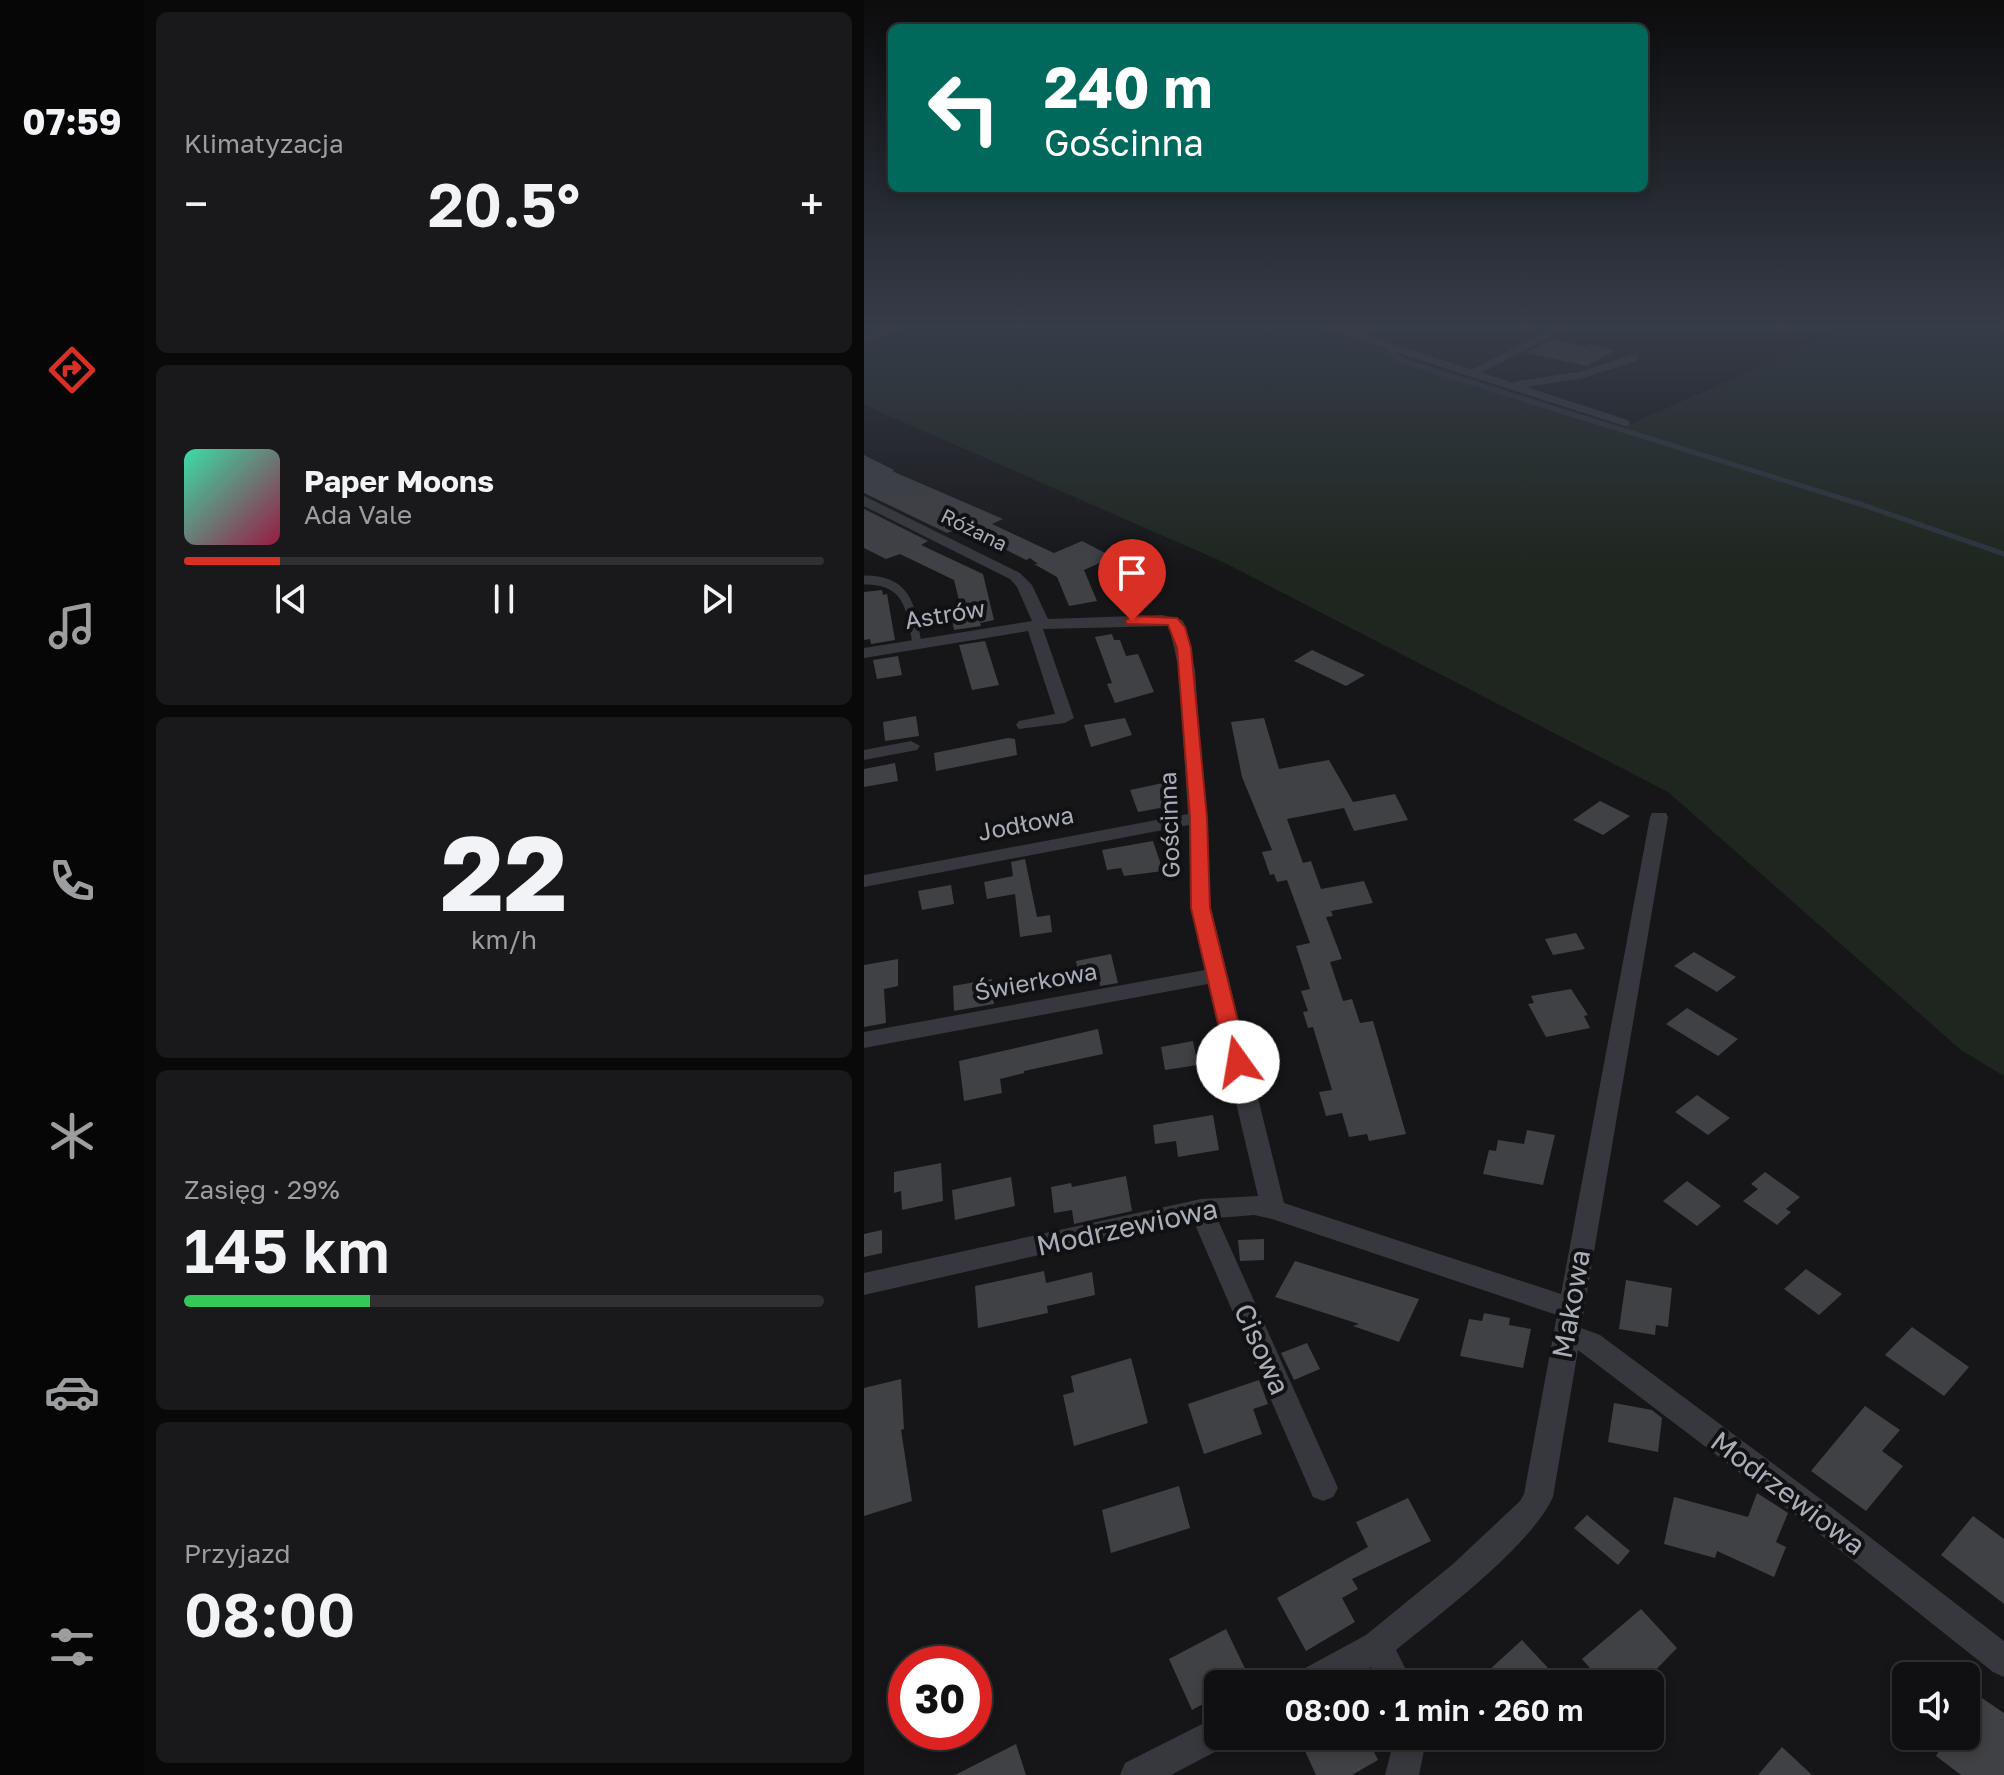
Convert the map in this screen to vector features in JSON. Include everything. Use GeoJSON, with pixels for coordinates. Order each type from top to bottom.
{"type":"FeatureCollection","features":[{"type":"Feature","properties":{"kind":"street","name":"Różana"},"geometry":{"type":"LineString","coordinates":[[864,500],[1015,576],[1024,585],[1065,718],[1025,725]]}},
{"type":"Feature","properties":{"kind":"street","name":"Gościnna"},"geometry":{"type":"LineString","coordinates":[[1038,624],[1162,620],[1176,623],[1187,670],[1201,908],[1273,1209]]}},
{"type":"Feature","properties":{"kind":"street","name":"Astrów"},"geometry":{"type":"LineString","coordinates":[[864,653],[1038,624]]}},
{"type":"Feature","properties":{"kind":"street"},"geometry":{"type":"LineString","coordinates":[[864,755],[911,746]]}},
{"type":"Feature","properties":{"kind":"street","name":"Makowa"},"geometry":{"type":"LineString","coordinates":[[1333,1670],[1377,1646],[1464,1574],[1530,1511],[1538,1497],[1659,817]]}},
{"type":"Feature","properties":{"kind":"street","name":"Jodłowa"},"geometry":{"type":"LineString","coordinates":[[864,881],[1198,818]]}},
{"type":"Feature","properties":{"kind":"street","name":"Świerkowa"},"geometry":{"type":"LineString","coordinates":[[864,1040],[1217,975]]}},
{"type":"Feature","properties":{"kind":"street","name":"Modrzewiowa"},"geometry":{"type":"LineString","coordinates":[[864,1284],[1201,1209],[1254,1205],[1273,1209],[1568,1321],[1590,1343],[1812,1510],[2004,1661]]}},
{"type":"Feature","properties":{"kind":"street","name":"Cisowa"},"geometry":{"type":"LineString","coordinates":[[1201,1209],[1323,1488]]}},
{"type":"Feature","properties":{"kind":"street"},"geometry":{"type":"LineString","coordinates":[[1377,1646],[1390,1670]]}},
{"type":"Feature","properties":{"kind":"street"},"geometry":{"type":"LineString","coordinates":[[1137,1775],[1204,1739]]}},
{"type":"Feature","properties":{"kind":"street"},"geometry":{"type":"LineString","coordinates":[[1402,1775],[1408,1750]]}},
{"type":"Feature","properties":{"kind":"lane"},"geometry":{"type":"LineString","coordinates":[[1580,408],[1626,423]]}},
{"type":"Feature","properties":{"kind":"lane"},"geometry":{"type":"LineString","coordinates":[[864,580],[886,581],[910,601],[917,644]]}},
{"type":"Feature","properties":{"kind":"shaded area"},"geometry":{"type":"Polygon","coordinates":[[[870,408],[1563,408],[1624,427],[1667,408],[2004,408],[2004,1076],[1961,1050],[1668,792],[1223,562],[870,408]]]}},
{"type":"Feature","properties":{"kind":"building"},"geometry":{"type":"Polygon","coordinates":[[[864,455],[892,471],[1003,519],[992,524],[1054,553],[1082,541],[1113,557],[1084,570],[1097,601],[1069,606],[1057,577],[1034,564],[1038,564],[1030,558],[1026,560],[962,527],[947,533],[864,493],[864,455]]]}},
{"type":"Feature","properties":{"kind":"building"},"geometry":{"type":"Polygon","coordinates":[[[864,509],[928,541],[921,545],[983,574],[994,620],[980,623],[981,626],[954,630],[951,613],[962,612],[954,580],[900,554],[886,559],[864,548],[864,509]]]}},
{"type":"Feature","properties":{"kind":"building"},"geometry":{"type":"Polygon","coordinates":[[[882,590],[883,595],[887,594],[895,640],[871,644],[870,639],[864,640],[864,592],[882,590]]]}},
{"type":"Feature","properties":{"kind":"building"},"geometry":{"type":"Polygon","coordinates":[[[1112,634],[1114,640],[1120,640],[1126,656],[1138,654],[1154,692],[1115,703],[1107,684],[1112,683],[1095,637],[1112,634]]]}},
{"type":"Feature","properties":{"kind":"building"},"geometry":{"type":"Polygon","coordinates":[[[985,641],[999,685],[972,690],[959,645],[985,641]]]}},
{"type":"Feature","properties":{"kind":"building"},"geometry":{"type":"Polygon","coordinates":[[[1312,650],[1365,675],[1346,686],[1294,661],[1312,650]]]}},
{"type":"Feature","properties":{"kind":"building"},"geometry":{"type":"Polygon","coordinates":[[[898,656],[902,675],[877,679],[873,660],[898,656]]]}},
{"type":"Feature","properties":{"kind":"building"},"geometry":{"type":"Polygon","coordinates":[[[916,716],[919,736],[885,741],[883,722],[916,716]]]}},
{"type":"Feature","properties":{"kind":"building"},"geometry":{"type":"Polygon","coordinates":[[[1125,718],[1132,735],[1091,747],[1084,725],[1125,718]]]}},
{"type":"Feature","properties":{"kind":"building"},"geometry":{"type":"Polygon","coordinates":[[[1264,718],[1279,769],[1329,760],[1353,802],[1395,794],[1408,820],[1354,831],[1344,808],[1287,819],[1303,863],[1311,861],[1321,889],[1364,881],[1373,903],[1331,911],[1333,916],[1326,917],[1342,959],[1330,962],[1343,1001],[1352,999],[1360,1023],[1373,1021],[1406,1134],[1369,1141],[1367,1134],[1349,1137],[1342,1113],[1326,1116],[1319,1092],[1332,1090],[1313,1027],[1308,1028],[1303,1012],[1308,1011],[1301,991],[1310,989],[1296,946],[1310,943],[1287,880],[1277,882],[1274,874],[1270,875],[1262,852],[1272,850],[1242,777],[1231,722],[1264,718]]]}},
{"type":"Feature","properties":{"kind":"building"},"geometry":{"type":"Polygon","coordinates":[[[1015,739],[1017,755],[936,771],[934,753],[1015,739]]]}},
{"type":"Feature","properties":{"kind":"building"},"geometry":{"type":"Polygon","coordinates":[[[895,763],[898,781],[864,787],[864,769],[895,763]]]}},
{"type":"Feature","properties":{"kind":"building"},"geometry":{"type":"Polygon","coordinates":[[[1163,783],[1171,806],[1138,812],[1130,790],[1163,783]]]}},
{"type":"Feature","properties":{"kind":"building"},"geometry":{"type":"Polygon","coordinates":[[[1600,801],[1630,816],[1603,835],[1573,820],[1600,801]]]}},
{"type":"Feature","properties":{"kind":"building"},"geometry":{"type":"Polygon","coordinates":[[[1153,841],[1163,871],[1124,876],[1121,868],[1107,870],[1102,850],[1153,841]]]}},
{"type":"Feature","properties":{"kind":"building"},"geometry":{"type":"Polygon","coordinates":[[[1025,859],[1037,917],[1050,915],[1052,932],[1020,937],[1015,894],[987,899],[984,882],[1013,876],[1011,862],[1025,859]]]}},
{"type":"Feature","properties":{"kind":"building"},"geometry":{"type":"Polygon","coordinates":[[[951,885],[954,904],[922,910],[918,891],[951,885]]]}},
{"type":"Feature","properties":{"kind":"building"},"geometry":{"type":"Polygon","coordinates":[[[1576,933],[1585,949],[1553,955],[1545,939],[1576,933]]]}},
{"type":"Feature","properties":{"kind":"building"},"geometry":{"type":"Polygon","coordinates":[[[1694,952],[1736,977],[1717,992],[1674,966],[1694,952]]]}},
{"type":"Feature","properties":{"kind":"building"},"geometry":{"type":"Polygon","coordinates":[[[1111,954],[1118,983],[1100,986],[1099,980],[1080,984],[1076,961],[1111,954]]]}},
{"type":"Feature","properties":{"kind":"building"},"geometry":{"type":"Polygon","coordinates":[[[898,959],[898,986],[884,989],[886,1023],[864,1027],[864,965],[898,959]]]}},
{"type":"Feature","properties":{"kind":"building"},"geometry":{"type":"Polygon","coordinates":[[[992,979],[994,1004],[954,1011],[953,986],[992,979]]]}},
{"type":"Feature","properties":{"kind":"building"},"geometry":{"type":"Polygon","coordinates":[[[1571,989],[1588,1015],[1584,1016],[1590,1028],[1546,1037],[1528,1004],[1534,1003],[1531,996],[1571,989]]]}},
{"type":"Feature","properties":{"kind":"building"},"geometry":{"type":"Polygon","coordinates":[[[1687,1008],[1738,1039],[1718,1056],[1666,1024],[1687,1008]]]}},
{"type":"Feature","properties":{"kind":"building"},"geometry":{"type":"Polygon","coordinates":[[[1098,1029],[1103,1054],[1000,1079],[1002,1093],[964,1101],[959,1061],[1098,1029]]]}},
{"type":"Feature","properties":{"kind":"building"},"geometry":{"type":"Polygon","coordinates":[[[1193,1041],[1198,1065],[1165,1070],[1161,1047],[1193,1041]]]}},
{"type":"Feature","properties":{"kind":"building"},"geometry":{"type":"Polygon","coordinates":[[[1697,1095],[1730,1118],[1708,1135],[1675,1112],[1697,1095]]]}},
{"type":"Feature","properties":{"kind":"building"},"geometry":{"type":"Polygon","coordinates":[[[1213,1115],[1219,1150],[1178,1157],[1176,1141],[1155,1144],[1153,1125],[1213,1115]]]}},
{"type":"Feature","properties":{"kind":"building"},"geometry":{"type":"Polygon","coordinates":[[[1527,1130],[1555,1135],[1543,1185],[1483,1174],[1489,1150],[1496,1151],[1498,1140],[1524,1144],[1527,1130]]]}},
{"type":"Feature","properties":{"kind":"building"},"geometry":{"type":"Polygon","coordinates":[[[941,1163],[943,1201],[902,1210],[901,1191],[894,1193],[894,1172],[941,1163]]]}},
{"type":"Feature","properties":{"kind":"building"},"geometry":{"type":"Polygon","coordinates":[[[1765,1172],[1800,1197],[1786,1209],[1791,1212],[1777,1225],[1743,1201],[1758,1189],[1751,1184],[1765,1172]]]}},
{"type":"Feature","properties":{"kind":"building"},"geometry":{"type":"Polygon","coordinates":[[[1126,1176],[1132,1211],[1074,1224],[1072,1210],[1054,1213],[1051,1187],[1071,1183],[1072,1187],[1126,1176]]]}},
{"type":"Feature","properties":{"kind":"building"},"geometry":{"type":"Polygon","coordinates":[[[1011,1177],[1015,1206],[955,1220],[952,1190],[1011,1177]]]}},
{"type":"Feature","properties":{"kind":"building"},"geometry":{"type":"Polygon","coordinates":[[[1687,1181],[1721,1206],[1697,1226],[1663,1201],[1687,1181]]]}},
{"type":"Feature","properties":{"kind":"building"},"geometry":{"type":"Polygon","coordinates":[[[882,1230],[882,1253],[864,1257],[864,1234],[882,1230]]]}},
{"type":"Feature","properties":{"kind":"building"},"geometry":{"type":"Polygon","coordinates":[[[1264,1239],[1264,1260],[1240,1261],[1238,1240],[1264,1239]]]}},
{"type":"Feature","properties":{"kind":"building"},"geometry":{"type":"Polygon","coordinates":[[[1295,1261],[1419,1299],[1399,1342],[1353,1326],[1359,1324],[1275,1297],[1295,1261]]]}},
{"type":"Feature","properties":{"kind":"building"},"geometry":{"type":"Polygon","coordinates":[[[1806,1269],[1842,1294],[1819,1315],[1784,1289],[1806,1269]]]}},
{"type":"Feature","properties":{"kind":"building"},"geometry":{"type":"Polygon","coordinates":[[[1044,1271],[1046,1283],[1092,1272],[1095,1295],[1047,1306],[1048,1313],[978,1328],[975,1286],[1044,1271]]]}},
{"type":"Feature","properties":{"kind":"building"},"geometry":{"type":"Polygon","coordinates":[[[1626,1280],[1672,1288],[1668,1327],[1656,1325],[1655,1335],[1619,1329],[1626,1280]]]}},
{"type":"Feature","properties":{"kind":"building"},"geometry":{"type":"Polygon","coordinates":[[[1484,1313],[1510,1318],[1509,1325],[1531,1329],[1523,1368],[1460,1356],[1469,1319],[1482,1321],[1484,1313]]]}},
{"type":"Feature","properties":{"kind":"building"},"geometry":{"type":"Polygon","coordinates":[[[1912,1327],[1969,1367],[1944,1396],[1885,1355],[1912,1327]]]}},
{"type":"Feature","properties":{"kind":"building"},"geometry":{"type":"Polygon","coordinates":[[[1307,1343],[1320,1369],[1294,1380],[1281,1353],[1307,1343]]]}},
{"type":"Feature","properties":{"kind":"building"},"geometry":{"type":"Polygon","coordinates":[[[1131,1358],[1148,1423],[1074,1446],[1063,1395],[1074,1392],[1071,1376],[1131,1358]]]}},
{"type":"Feature","properties":{"kind":"building"},"geometry":{"type":"Polygon","coordinates":[[[901,1379],[904,1429],[901,1430],[912,1501],[864,1516],[864,1388],[901,1379]]]}},
{"type":"Feature","properties":{"kind":"building"},"geometry":{"type":"Polygon","coordinates":[[[1259,1380],[1268,1404],[1253,1409],[1262,1434],[1204,1454],[1188,1404],[1259,1380]]]}},
{"type":"Feature","properties":{"kind":"building"},"geometry":{"type":"Polygon","coordinates":[[[1614,1403],[1652,1410],[1662,1418],[1658,1452],[1608,1442],[1614,1403]]]}},
{"type":"Feature","properties":{"kind":"building"},"geometry":{"type":"Polygon","coordinates":[[[1865,1406],[1900,1430],[1882,1451],[1903,1466],[1866,1511],[1811,1471],[1865,1406]]]}},
{"type":"Feature","properties":{"kind":"building"},"geometry":{"type":"Polygon","coordinates":[[[1179,1486],[1190,1528],[1111,1553],[1102,1510],[1179,1486]]]}},
{"type":"Feature","properties":{"kind":"building"},"geometry":{"type":"Polygon","coordinates":[[[1757,1493],[1788,1513],[1776,1542],[1786,1547],[1774,1577],[1717,1551],[1715,1558],[1664,1544],[1674,1497],[1748,1517],[1757,1493]]]}},
{"type":"Feature","properties":{"kind":"building"},"geometry":{"type":"Polygon","coordinates":[[[1408,1498],[1431,1541],[1352,1579],[1358,1589],[1342,1598],[1355,1622],[1306,1651],[1277,1598],[1368,1547],[1356,1522],[1408,1498]]]}},
{"type":"Feature","properties":{"kind":"building"},"geometry":{"type":"Polygon","coordinates":[[[1587,1515],[1630,1551],[1618,1565],[1574,1528],[1587,1515]]]}},
{"type":"Feature","properties":{"kind":"building"},"geometry":{"type":"Polygon","coordinates":[[[1973,1516],[2004,1539],[2004,1604],[1941,1555],[1973,1516]]]}},
{"type":"Feature","properties":{"kind":"building"},"geometry":{"type":"Polygon","coordinates":[[[1641,1609],[1677,1648],[1656,1670],[1592,1670],[1582,1659],[1641,1609]]]}},
{"type":"Feature","properties":{"kind":"building"},"geometry":{"type":"Polygon","coordinates":[[[1226,1629],[1246,1670],[1204,1670],[1204,1704],[1192,1710],[1169,1659],[1226,1629]]]}},
{"type":"Feature","properties":{"kind":"building"},"geometry":{"type":"Polygon","coordinates":[[[1522,1640],[1550,1670],[1489,1670],[1522,1640]]]}},
{"type":"Feature","properties":{"kind":"building"},"geometry":{"type":"Polygon","coordinates":[[[1980,1697],[2004,1713],[2004,1775],[1961,1775],[1936,1756],[1939,1750],[1980,1750],[1980,1697]]]}},
{"type":"Feature","properties":{"kind":"building"},"geometry":{"type":"Polygon","coordinates":[[[1016,1744],[1026,1775],[955,1775],[1016,1744]]]}},
{"type":"Feature","properties":{"kind":"building"},"geometry":{"type":"Polygon","coordinates":[[[1782,1747],[1796,1760],[1812,1775],[1758,1775],[1782,1747]]]}},
{"type":"Feature","properties":{"kind":"building"},"geometry":{"type":"Polygon","coordinates":[[[1304,1750],[1373,1750],[1378,1760],[1352,1775],[1316,1775],[1304,1750]]]}},
{"type":"Feature","properties":{"kind":"waterway"},"geometry":{"type":"LineString","coordinates":[[1551,408],[1863,505],[2004,554]]}},
{"type":"Feature","properties":{"kind":"route"},"geometry":{"type":"LineString","coordinates":[[1132,621],[1176,623],[1184,648],[1198,818],[1198,887],[1238,1062]]}}]}
